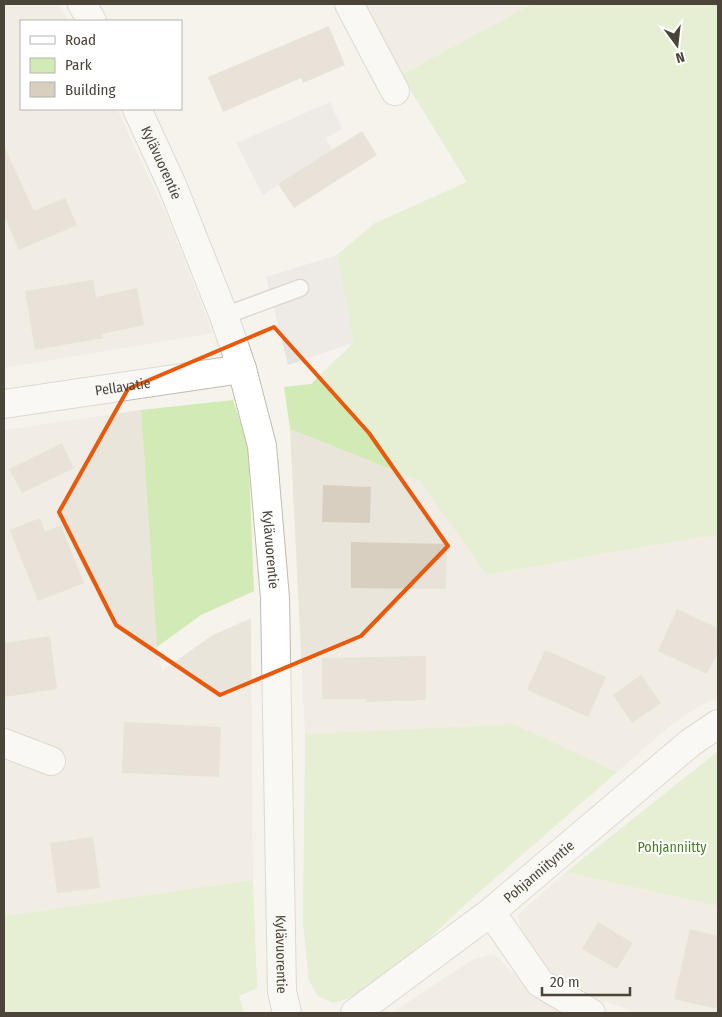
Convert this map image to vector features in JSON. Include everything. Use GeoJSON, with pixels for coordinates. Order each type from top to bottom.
{"type":"FeatureCollection","features":[{"type":"Feature","properties":{"kind":"street"},"geometry":{"type":"LineString","coordinates":[[82,4],[91,20]]}},
{"type":"Feature","properties":{"kind":"street"},"geometry":{"type":"LineString","coordinates":[[349,4],[395,91]]}},
{"type":"Feature","properties":{"kind":"street","name":"Kylävuorentie"},"geometry":{"type":"LineString","coordinates":[[137,110],[172,185],[224,316],[242,369],[262,446],[275,598],[282,990],[287,1013]]}},
{"type":"Feature","properties":{"kind":"street","name":"Pellavatie"},"geometry":{"type":"LineString","coordinates":[[5,400],[242,369]]}},
{"type":"Feature","properties":{"kind":"street","name":"Pohjanniityntie"},"geometry":{"type":"LineString","coordinates":[[355,1013],[490,912],[690,743],[718,724]]}},
{"type":"Feature","properties":{"kind":"street"},"geometry":{"type":"LineString","coordinates":[[4,743],[50,761]]}},
{"type":"Feature","properties":{"kind":"street"},"geometry":{"type":"LineString","coordinates":[[490,912],[540,983],[591,1013]]}},
{"type":"Feature","properties":{"kind":"lane"},"geometry":{"type":"LineString","coordinates":[[224,316],[300,288]]}},
{"type":"Feature","properties":{"kind":"highlighted area"},"geometry":{"type":"Polygon","coordinates":[[[274,327],[369,433],[448,546],[361,636],[220,695],[116,625],[59,512],[128,389],[274,327]]]}},
{"type":"Feature","properties":{"kind":"shaded area"},"geometry":{"type":"Polygon","coordinates":[[[4,4],[58,4],[67,20],[20,20],[20,110],[117,110],[170,223],[213,333],[4,368],[4,4]]]}},
{"type":"Feature","properties":{"kind":"shaded area"},"geometry":{"type":"Polygon","coordinates":[[[363,4],[532,4],[401,75],[363,4]]]}},
{"type":"Feature","properties":{"kind":"shaded area"},"geometry":{"type":"Polygon","coordinates":[[[330,102],[342,129],[326,138],[332,150],[263,195],[236,143],[330,102]]]}},
{"type":"Feature","properties":{"kind":"shaded area"},"geometry":{"type":"Polygon","coordinates":[[[337,255],[353,343],[288,365],[266,277],[337,255]]]}},
{"type":"Feature","properties":{"kind":"shaded area"},"geometry":{"type":"Polygon","coordinates":[[[141,410],[157,647],[162,671],[211,636],[251,618],[253,880],[4,916],[4,430],[141,410]]]}},
{"type":"Feature","properties":{"kind":"shaded area"},"geometry":{"type":"Polygon","coordinates":[[[290,429],[420,481],[488,575],[693,538],[718,536],[718,698],[701,705],[671,725],[617,772],[514,724],[305,734],[290,429]]]}},
{"type":"Feature","properties":{"kind":"shaded area"},"geometry":{"type":"Polygon","coordinates":[[[566,872],[718,906],[718,1013],[639,1013],[603,1001],[568,984],[543,964],[522,937],[518,915],[566,872]]]}},
{"type":"Feature","properties":{"kind":"shaded area"},"geometry":{"type":"Polygon","coordinates":[[[494,954],[534,993],[568,1013],[392,1013],[472,960],[494,954]]]}},
{"type":"Feature","properties":{"kind":"green space"},"geometry":{"type":"Polygon","coordinates":[[[532,4],[718,4],[718,536],[693,538],[487,575],[420,481],[290,429],[284,387],[311,384],[353,343],[337,255],[375,223],[467,182],[401,75],[532,4]]]}},
{"type":"Feature","properties":{"kind":"green space"},"geometry":{"type":"Polygon","coordinates":[[[233,400],[248,446],[254,591],[201,615],[157,647],[141,410],[233,400]]]}},
{"type":"Feature","properties":{"kind":"green space"},"geometry":{"type":"Polygon","coordinates":[[[514,724],[617,772],[469,901],[375,990],[333,1003],[318,996],[309,981],[303,924],[305,734],[514,724]]]}},
{"type":"Feature","properties":{"kind":"green space","name":"Pohjanniitty"},"geometry":{"type":"Polygon","coordinates":[[[718,751],[718,906],[566,872],[718,751]]]}},
{"type":"Feature","properties":{"kind":"green space"},"geometry":{"type":"Polygon","coordinates":[[[253,880],[257,988],[239,996],[244,1013],[4,1013],[4,916],[253,880]]]}},
{"type":"Feature","properties":{"kind":"building"},"geometry":{"type":"Polygon","coordinates":[[[329,26],[345,65],[303,83],[301,78],[223,112],[208,77],[329,26]]]}},
{"type":"Feature","properties":{"kind":"building"},"geometry":{"type":"Polygon","coordinates":[[[362,131],[377,155],[294,208],[278,184],[362,131]]]}},
{"type":"Feature","properties":{"kind":"building"},"geometry":{"type":"Polygon","coordinates":[[[4,146],[34,211],[65,198],[77,225],[19,250],[4,215],[4,146]]]}},
{"type":"Feature","properties":{"kind":"building"},"geometry":{"type":"Polygon","coordinates":[[[93,280],[96,297],[137,288],[144,325],[102,334],[103,338],[35,350],[25,291],[93,280]]]}},
{"type":"Feature","properties":{"kind":"building"},"geometry":{"type":"Polygon","coordinates":[[[62,443],[74,468],[22,493],[9,469],[62,443]]]}},
{"type":"Feature","properties":{"kind":"building"},"geometry":{"type":"Polygon","coordinates":[[[323,485],[371,487],[370,523],[322,522],[323,485]]]}},
{"type":"Feature","properties":{"kind":"building"},"geometry":{"type":"Polygon","coordinates":[[[40,518],[45,532],[61,525],[84,583],[38,601],[10,530],[40,518]]]}},
{"type":"Feature","properties":{"kind":"building"},"geometry":{"type":"Polygon","coordinates":[[[351,542],[447,544],[446,589],[351,588],[351,542]]]}},
{"type":"Feature","properties":{"kind":"building"},"geometry":{"type":"Polygon","coordinates":[[[677,609],[718,628],[718,652],[707,674],[658,651],[677,609]]]}},
{"type":"Feature","properties":{"kind":"building"},"geometry":{"type":"Polygon","coordinates":[[[50,636],[57,689],[4,697],[4,643],[50,636]]]}},
{"type":"Feature","properties":{"kind":"building"},"geometry":{"type":"Polygon","coordinates":[[[545,650],[606,677],[588,717],[527,690],[545,650]]]}},
{"type":"Feature","properties":{"kind":"building"},"geometry":{"type":"Polygon","coordinates":[[[426,656],[426,700],[366,702],[366,699],[322,699],[322,658],[426,656]]]}},
{"type":"Feature","properties":{"kind":"building"},"geometry":{"type":"Polygon","coordinates":[[[641,675],[661,703],[632,723],[613,695],[641,675]]]}},
{"type":"Feature","properties":{"kind":"building"},"geometry":{"type":"Polygon","coordinates":[[[124,722],[221,727],[219,777],[122,773],[124,722]]]}},
{"type":"Feature","properties":{"kind":"building"},"geometry":{"type":"Polygon","coordinates":[[[93,837],[100,888],[57,893],[50,843],[93,837]]]}},
{"type":"Feature","properties":{"kind":"building"},"geometry":{"type":"Polygon","coordinates":[[[598,922],[633,943],[617,969],[582,949],[598,922]]]}},
{"type":"Feature","properties":{"kind":"building"},"geometry":{"type":"Polygon","coordinates":[[[690,929],[718,936],[718,1009],[674,999],[690,929]]]}}]}
